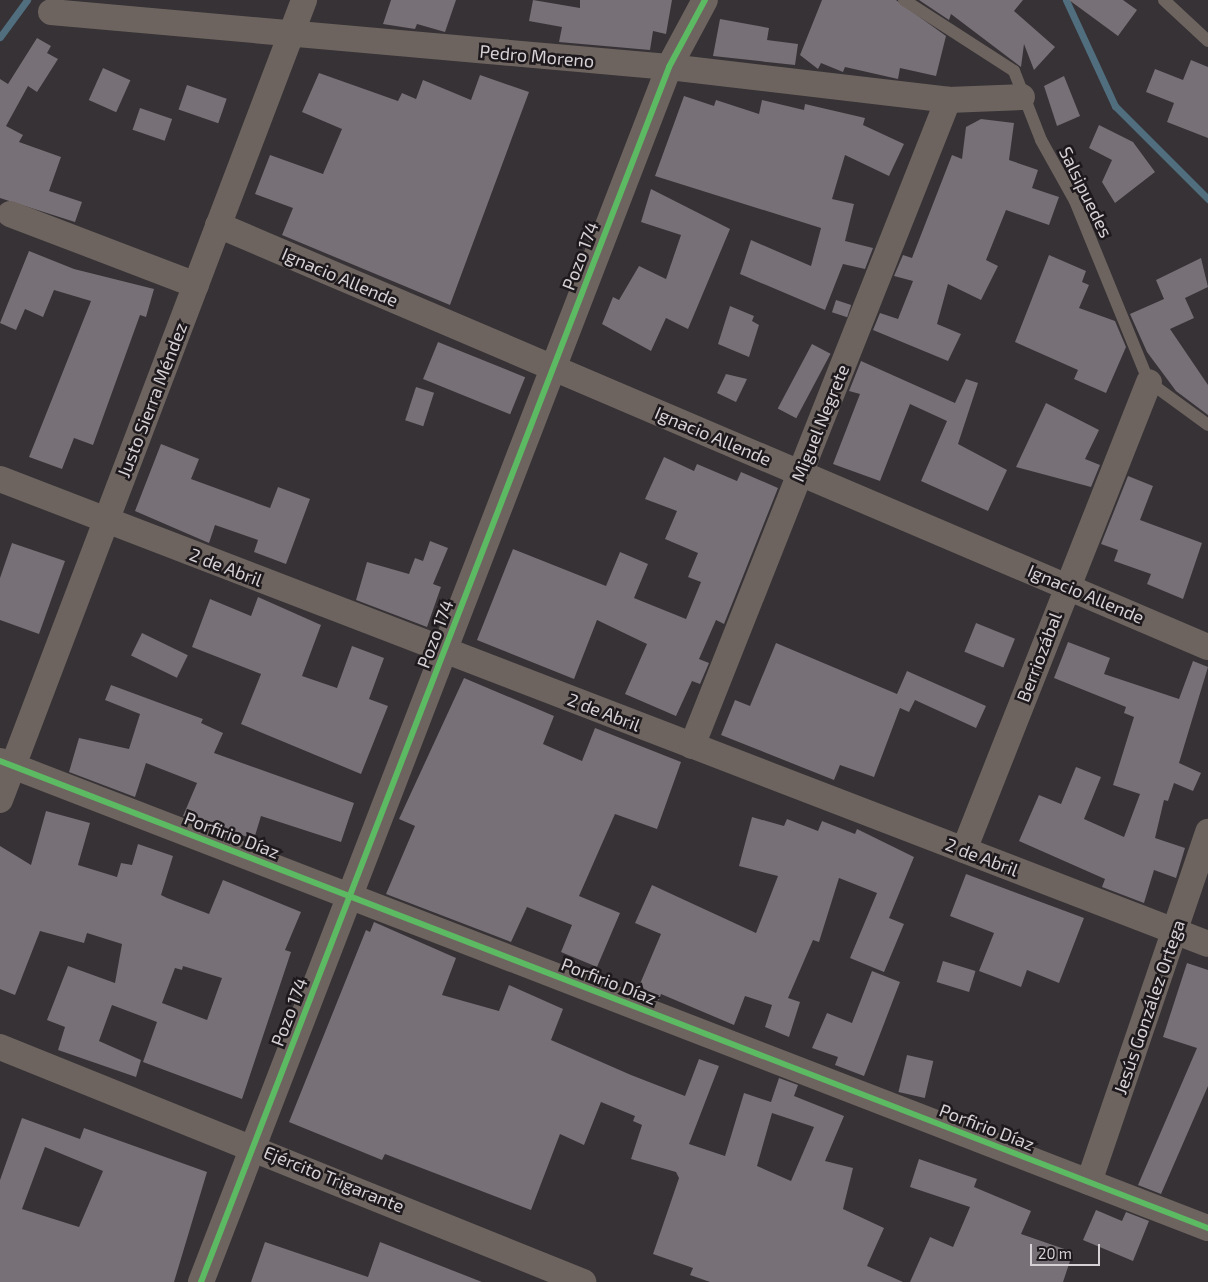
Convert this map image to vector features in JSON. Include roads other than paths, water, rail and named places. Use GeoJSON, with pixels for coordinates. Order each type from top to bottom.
{"type":"FeatureCollection","features":[{"type":"Feature","properties":{"kind":"street","name":"Justo Sierra Méndez"},"geometry":{"type":"LineString","coordinates":[[0,800],[6,763],[106,521],[304,0]]}},
{"type":"Feature","properties":{"kind":"street","name":"Pozo 174"},"geometry":{"type":"LineString","coordinates":[[201,1282],[669,67],[705,0]]}},
{"type":"Feature","properties":{"kind":"street","name":"Pedro Moreno"},"geometry":{"type":"LineString","coordinates":[[51,12],[290,36],[669,67],[948,100],[1022,97]]}},
{"type":"Feature","properties":{"kind":"street","name":"Miguel Negrete"},"geometry":{"type":"LineString","coordinates":[[692,746],[948,100]]}},
{"type":"Feature","properties":{"kind":"street"},"geometry":{"type":"LineString","coordinates":[[10,214],[196,285]]}},
{"type":"Feature","properties":{"kind":"street","name":"Ignacio Allende"},"geometry":{"type":"LineString","coordinates":[[218,225],[1208,646]]}},
{"type":"Feature","properties":{"kind":"street","name":"Berriozábal"},"geometry":{"type":"LineString","coordinates":[[964,850],[1066,586],[1149,382]]}},
{"type":"Feature","properties":{"kind":"street","name":"2 de Abril"},"geometry":{"type":"LineString","coordinates":[[0,479],[1208,944]]}},
{"type":"Feature","properties":{"kind":"street","name":"Porfirio Díaz"},"geometry":{"type":"LineString","coordinates":[[6,763],[1208,1228]]}},
{"type":"Feature","properties":{"kind":"street","name":"Jesús González Ortega"},"geometry":{"type":"LineString","coordinates":[[1090,1182],[1208,832]]}},
{"type":"Feature","properties":{"kind":"street","name":"Ejército Trigarante"},"geometry":{"type":"LineString","coordinates":[[0,1047],[253,1146],[583,1282]]}},
{"type":"Feature","properties":{"kind":"lane","name":"Salsipuedes"},"geometry":{"type":"LineString","coordinates":[[904,0],[1014,71],[1022,97],[1075,201],[1149,382]]}},
{"type":"Feature","properties":{"kind":"lane"},"geometry":{"type":"LineString","coordinates":[[1164,0],[1208,41]]}},
{"type":"Feature","properties":{"kind":"lane"},"geometry":{"type":"LineString","coordinates":[[1149,382],[1208,425]]}},
{"type":"Feature","properties":{"kind":"waterway"},"geometry":{"type":"LineString","coordinates":[[0,37],[27,0]]}},
{"type":"Feature","properties":{"kind":"waterway"},"geometry":{"type":"LineString","coordinates":[[1066,0],[1115,106],[1208,199]]}}]}
